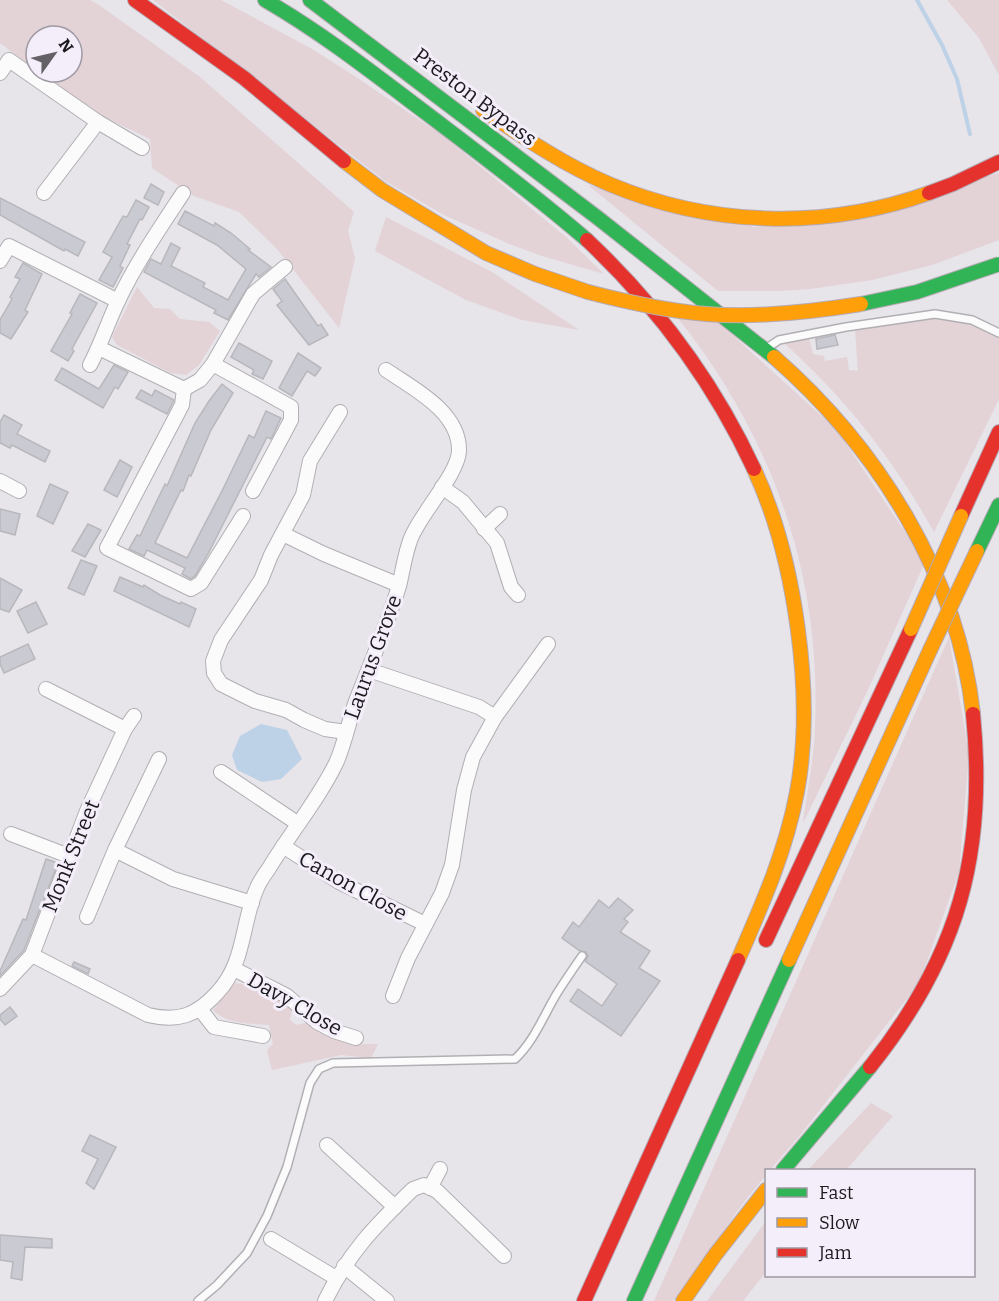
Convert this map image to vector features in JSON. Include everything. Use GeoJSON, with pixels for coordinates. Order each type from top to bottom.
{"type":"FeatureCollection","features":[{"type":"Feature","properties":{"kind":"highway"},"geometry":{"type":"LineString","coordinates":[[135,0],[244,78],[333,153],[382,190],[486,253],[534,274],[588,292],[618,300],[703,314],[749,315],[813,312],[865,305],[912,294],[999,264]]}},
{"type":"Feature","properties":{"kind":"highway"},"geometry":{"type":"LineString","coordinates":[[260,0],[283,10]]}},
{"type":"Feature","properties":{"kind":"highway"},"geometry":{"type":"LineString","coordinates":[[265,0],[283,10]]}},
{"type":"Feature","properties":{"kind":"highway"},"geometry":{"type":"LineString","coordinates":[[311,0],[410,59]]}},
{"type":"Feature","properties":{"kind":"highway","name":"Preston Bypass"},"geometry":{"type":"LineString","coordinates":[[311,0],[614,230],[765,350],[820,401],[857,442],[881,474],[925,549],[941,583],[955,623],[968,681],[975,729],[976,818],[967,875],[948,938],[934,970],[902,1022],[784,1169]]}},
{"type":"Feature","properties":{"kind":"highway","name":"Preston Bypass"},"geometry":{"type":"LineString","coordinates":[[283,10],[317,32],[506,173],[569,226],[631,284],[673,336],[719,404],[751,464],[774,522],[790,585],[799,646],[804,717],[799,774],[783,849],[763,904],[584,1301]]}},
{"type":"Feature","properties":{"kind":"highway"},"geometry":{"type":"LineString","coordinates":[[474,104],[550,153],[609,184],[666,204],[722,217],[783,220],[825,218],[866,212],[919,198],[972,177],[999,162]]}},
{"type":"Feature","properties":{"kind":"highway"},"geometry":{"type":"LineString","coordinates":[[761,952],[999,432]]}},
{"type":"Feature","properties":{"kind":"highway"},"geometry":{"type":"LineString","coordinates":[[634,1301],[930,650],[999,505]]}},
{"type":"Feature","properties":{"kind":"highway"},"geometry":{"type":"LineString","coordinates":[[686,1299],[715,1255],[765,1191]]}},
{"type":"Feature","properties":{"kind":"street"},"geometry":{"type":"LineString","coordinates":[[0,73],[4,57],[98,122],[142,148]]}},
{"type":"Feature","properties":{"kind":"street"},"geometry":{"type":"LineString","coordinates":[[44,193],[98,122]]}},
{"type":"Feature","properties":{"kind":"street"},"geometry":{"type":"LineString","coordinates":[[90,365],[118,301],[149,245],[183,193]]}},
{"type":"Feature","properties":{"kind":"street"},"geometry":{"type":"LineString","coordinates":[[0,261],[9,246],[118,301]]}},
{"type":"Feature","properties":{"kind":"street"},"geometry":{"type":"LineString","coordinates":[[184,389],[200,380],[213,364],[254,294],[285,267]]}},
{"type":"Feature","properties":{"kind":"street"},"geometry":{"type":"LineString","coordinates":[[99,348],[184,389]]}},
{"type":"Feature","properties":{"kind":"street"},"geometry":{"type":"LineString","coordinates":[[213,364],[291,406],[291,420],[253,491]]}},
{"type":"Feature","properties":{"kind":"street","name":"Laurus Grove"},"geometry":{"type":"LineString","coordinates":[[32,956],[148,1015],[168,1019],[200,1009],[218,992],[234,969],[257,888],[297,823],[326,783],[338,759],[356,701],[399,585],[410,538],[452,471],[459,452],[462,427],[386,370]]}},
{"type":"Feature","properties":{"kind":"street"},"geometry":{"type":"LineString","coordinates":[[184,389],[182,405],[107,548],[191,590],[201,583],[243,516]]}},
{"type":"Feature","properties":{"kind":"street"},"geometry":{"type":"LineString","coordinates":[[340,411],[310,462],[303,495],[271,555],[261,580],[221,640],[213,661],[214,673],[221,684],[255,701],[286,710],[314,724],[346,732]]}},
{"type":"Feature","properties":{"kind":"street"},"geometry":{"type":"LineString","coordinates":[[0,482],[20,491]]}},
{"type":"Feature","properties":{"kind":"street"},"geometry":{"type":"LineString","coordinates":[[442,487],[463,502],[496,543],[511,587],[518,595]]}},
{"type":"Feature","properties":{"kind":"street"},"geometry":{"type":"LineString","coordinates":[[484,528],[500,514]]}},
{"type":"Feature","properties":{"kind":"street"},"geometry":{"type":"LineString","coordinates":[[283,534],[324,554],[399,585]]}},
{"type":"Feature","properties":{"kind":"street","name":"Canon Close"},"geometry":{"type":"LineString","coordinates":[[393,996],[425,924],[442,893],[452,865],[464,790],[473,757],[495,717],[548,644]]}},
{"type":"Feature","properties":{"kind":"street"},"geometry":{"type":"LineString","coordinates":[[369,670],[479,707],[495,717]]}},
{"type":"Feature","properties":{"kind":"street"},"geometry":{"type":"LineString","coordinates":[[46,689],[125,729]]}},
{"type":"Feature","properties":{"kind":"street","name":"Monk Street"},"geometry":{"type":"LineString","coordinates":[[0,989],[32,956],[87,811],[125,729],[134,716]]}},
{"type":"Feature","properties":{"kind":"street"},"geometry":{"type":"LineString","coordinates":[[87,917],[159,759]]}},
{"type":"Feature","properties":{"kind":"street"},"geometry":{"type":"LineString","coordinates":[[221,772],[297,823]]}},
{"type":"Feature","properties":{"kind":"street"},"geometry":{"type":"LineString","coordinates":[[11,834],[69,856]]}},
{"type":"Feature","properties":{"kind":"street","name":"Canon Close"},"geometry":{"type":"LineString","coordinates":[[282,846],[339,882],[425,924]]}},
{"type":"Feature","properties":{"kind":"street"},"geometry":{"type":"LineString","coordinates":[[116,850],[173,879],[252,903]]}},
{"type":"Feature","properties":{"kind":"street","name":"Davy Close"},"geometry":{"type":"LineString","coordinates":[[234,969],[287,996],[317,1022],[356,1038]]}},
{"type":"Feature","properties":{"kind":"street"},"geometry":{"type":"LineString","coordinates":[[200,1009],[214,1027],[263,1036]]}},
{"type":"Feature","properties":{"kind":"street"},"geometry":{"type":"LineString","coordinates":[[327,1145],[395,1207]]}},
{"type":"Feature","properties":{"kind":"street"},"geometry":{"type":"LineString","coordinates":[[430,1188],[440,1169]]}},
{"type":"Feature","properties":{"kind":"street"},"geometry":{"type":"LineString","coordinates":[[325,1301],[340,1272],[360,1243],[413,1189],[424,1185],[437,1191],[488,1232],[504,1256]]}},
{"type":"Feature","properties":{"kind":"street"},"geometry":{"type":"LineString","coordinates":[[271,1239],[340,1272],[387,1301]]}},
{"type":"Feature","properties":{"kind":"lane"},"geometry":{"type":"LineString","coordinates":[[765,350],[779,340],[846,327],[935,314],[972,320],[999,333]]}},
{"type":"Feature","properties":{"kind":"lane"},"geometry":{"type":"LineString","coordinates":[[198,1301],[217,1286],[247,1253],[267,1216],[287,1167],[310,1083],[319,1069],[333,1063],[515,1059],[535,1034],[556,995],[582,956]]}},
{"type":"Feature","properties":{"kind":"shaded area"},"geometry":{"type":"Polygon","coordinates":[[[0,0],[90,0],[200,77],[354,212],[348,231],[355,258],[339,328],[277,249],[239,212],[194,196],[152,168],[150,139],[88,109],[55,84],[84,84],[84,24],[24,24],[24,61],[0,43],[0,0]]]}},
{"type":"Feature","properties":{"kind":"shaded area"},"geometry":{"type":"Polygon","coordinates":[[[153,0],[221,0],[312,49],[443,136],[566,237],[604,274],[507,243],[444,215],[385,181],[153,0]]]}},
{"type":"Feature","properties":{"kind":"shaded area"},"geometry":{"type":"Polygon","coordinates":[[[947,0],[999,0],[999,75],[979,38],[947,0]]]}},
{"type":"Feature","properties":{"kind":"shaded area"},"geometry":{"type":"Polygon","coordinates":[[[999,173],[999,240],[932,265],[872,280],[779,291],[718,291],[588,185],[754,227],[999,173]]]}},
{"type":"Feature","properties":{"kind":"shaded area"},"geometry":{"type":"Polygon","coordinates":[[[386,217],[492,272],[579,330],[522,320],[466,300],[375,251],[386,217]]]}},
{"type":"Feature","properties":{"kind":"shaded area"},"geometry":{"type":"Polygon","coordinates":[[[137,287],[154,308],[170,309],[180,319],[209,322],[220,331],[199,365],[186,375],[171,373],[117,345],[112,337],[137,287]]]}},
{"type":"Feature","properties":{"kind":"shaded area"},"geometry":{"type":"Polygon","coordinates":[[[938,316],[975,323],[999,335],[999,399],[934,532],[902,480],[867,432],[828,386],[785,344],[809,338],[813,354],[824,356],[825,361],[847,357],[849,370],[858,371],[855,330],[938,316]]]}},
{"type":"Feature","properties":{"kind":"shaded area"},"geometry":{"type":"Polygon","coordinates":[[[677,317],[717,321],[837,430],[925,562],[866,694],[803,823],[815,728],[815,671],[810,616],[799,562],[784,509],[764,459],[740,410],[677,317]]]}},
{"type":"Feature","properties":{"kind":"shaded area"},"geometry":{"type":"Polygon","coordinates":[[[949,637],[969,754],[959,872],[919,983],[801,1134],[771,1169],[765,1169],[765,1176],[673,1301],[654,1301],[949,637]]]}},
{"type":"Feature","properties":{"kind":"shaded area"},"geometry":{"type":"Polygon","coordinates":[[[235,983],[274,994],[292,1010],[290,1020],[296,1025],[310,1022],[355,1044],[378,1044],[371,1058],[341,1055],[272,1070],[267,1050],[273,1044],[269,1025],[232,1021],[213,1010],[235,983]]]}},
{"type":"Feature","properties":{"kind":"shaded area"},"geometry":{"type":"Polygon","coordinates":[[[871,1103],[893,1116],[847,1169],[809,1169],[871,1103]]]}},
{"type":"Feature","properties":{"kind":"shaded area"},"geometry":{"type":"Polygon","coordinates":[[[765,1222],[765,1273],[743,1301],[707,1301],[765,1222]]]}},
{"type":"Feature","properties":{"kind":"water"},"geometry":{"type":"Polygon","coordinates":[[[261,724],[287,730],[302,759],[281,779],[262,782],[237,770],[232,755],[240,736],[261,724]]]}},
{"type":"Feature","properties":{"kind":"building"},"geometry":{"type":"Polygon","coordinates":[[[151,184],[164,192],[158,205],[144,198],[151,184]]]}},
{"type":"Feature","properties":{"kind":"building"},"geometry":{"type":"Polygon","coordinates":[[[0,198],[85,242],[78,256],[65,249],[64,251],[0,215],[0,198]]]}},
{"type":"Feature","properties":{"kind":"building"},"geometry":{"type":"Polygon","coordinates":[[[136,200],[149,207],[127,244],[130,245],[120,266],[123,268],[113,287],[99,280],[112,257],[103,252],[123,216],[127,217],[136,200]]]}},
{"type":"Feature","properties":{"kind":"building"},"geometry":{"type":"Polygon","coordinates":[[[185,211],[214,226],[215,223],[231,233],[250,249],[248,250],[271,267],[259,277],[256,274],[228,320],[214,313],[216,310],[144,272],[151,259],[161,264],[171,243],[180,248],[171,266],[205,283],[203,287],[228,300],[246,269],[217,245],[178,224],[185,211]]]}},
{"type":"Feature","properties":{"kind":"building"},"geometry":{"type":"Polygon","coordinates":[[[23,263],[42,274],[25,310],[28,312],[11,339],[0,333],[0,320],[12,299],[10,297],[20,279],[15,277],[23,263]]]}},
{"type":"Feature","properties":{"kind":"building"},"geometry":{"type":"Polygon","coordinates":[[[285,279],[318,326],[321,324],[328,335],[309,345],[277,305],[282,301],[273,289],[285,279]]]}},
{"type":"Feature","properties":{"kind":"building"},"geometry":{"type":"Polygon","coordinates":[[[80,294],[97,303],[68,361],[51,351],[72,314],[70,313],[80,294]]]}},
{"type":"Feature","properties":{"kind":"building"},"geometry":{"type":"Polygon","coordinates":[[[835,335],[838,345],[817,349],[816,339],[835,335]]]}},
{"type":"Feature","properties":{"kind":"building"},"geometry":{"type":"Polygon","coordinates":[[[239,343],[272,361],[263,379],[252,374],[254,370],[231,357],[239,343]]]}},
{"type":"Feature","properties":{"kind":"building"},"geometry":{"type":"Polygon","coordinates":[[[298,353],[321,368],[315,376],[307,371],[292,396],[279,388],[298,353]]]}},
{"type":"Feature","properties":{"kind":"building"},"geometry":{"type":"Polygon","coordinates":[[[114,365],[128,372],[118,389],[115,387],[103,408],[55,380],[62,368],[99,389],[114,365]]]}},
{"type":"Feature","properties":{"kind":"building"},"geometry":{"type":"Polygon","coordinates":[[[222,384],[233,393],[211,430],[191,476],[189,475],[155,543],[187,558],[249,435],[254,438],[266,411],[281,418],[271,439],[267,437],[208,554],[191,579],[182,574],[185,568],[147,550],[144,556],[129,549],[137,535],[140,536],[165,484],[167,486],[195,423],[222,384]]]}},
{"type":"Feature","properties":{"kind":"building"},"geometry":{"type":"Polygon","coordinates":[[[141,390],[152,396],[155,390],[174,400],[167,414],[136,398],[141,390]]]}},
{"type":"Feature","properties":{"kind":"building"},"geometry":{"type":"Polygon","coordinates":[[[4,415],[22,425],[17,434],[50,451],[45,462],[12,445],[10,448],[0,443],[0,422],[4,415]]]}},
{"type":"Feature","properties":{"kind":"building"},"geometry":{"type":"Polygon","coordinates":[[[120,460],[132,467],[117,497],[104,490],[120,460]]]}},
{"type":"Feature","properties":{"kind":"building"},"geometry":{"type":"Polygon","coordinates":[[[50,484],[68,492],[53,524],[37,516],[50,484]]]}},
{"type":"Feature","properties":{"kind":"building"},"geometry":{"type":"Polygon","coordinates":[[[0,509],[20,514],[15,535],[0,531],[0,509]]]}},
{"type":"Feature","properties":{"kind":"building"},"geometry":{"type":"Polygon","coordinates":[[[88,524],[101,530],[85,557],[72,551],[88,524]]]}},
{"type":"Feature","properties":{"kind":"building"},"geometry":{"type":"Polygon","coordinates":[[[81,560],[97,566],[84,595],[68,588],[81,560]]]}},
{"type":"Feature","properties":{"kind":"building"},"geometry":{"type":"Polygon","coordinates":[[[120,577],[143,587],[144,585],[160,595],[196,609],[189,627],[114,591],[120,577]]]}},
{"type":"Feature","properties":{"kind":"building"},"geometry":{"type":"Polygon","coordinates":[[[0,578],[22,590],[9,612],[0,609],[0,578]]]}},
{"type":"Feature","properties":{"kind":"building"},"geometry":{"type":"Polygon","coordinates":[[[36,602],[47,624],[28,633],[17,611],[36,602]]]}},
{"type":"Feature","properties":{"kind":"building"},"geometry":{"type":"Polygon","coordinates":[[[28,644],[35,659],[4,673],[0,657],[28,644]]]}},
{"type":"Feature","properties":{"kind":"building"},"geometry":{"type":"Polygon","coordinates":[[[46,859],[58,863],[24,950],[0,976],[0,971],[23,919],[26,920],[46,859]]]}},
{"type":"Feature","properties":{"kind":"building"},"geometry":{"type":"Polygon","coordinates":[[[618,898],[633,910],[624,919],[628,922],[620,932],[650,951],[639,968],[660,981],[621,1036],[570,1001],[578,989],[602,1006],[617,984],[585,961],[588,956],[586,952],[580,951],[562,938],[573,922],[579,927],[599,900],[609,908],[618,898]]]}},
{"type":"Feature","properties":{"kind":"building"},"geometry":{"type":"Polygon","coordinates":[[[74,962],[90,969],[88,974],[72,966],[74,962]]]}},
{"type":"Feature","properties":{"kind":"building"},"geometry":{"type":"Polygon","coordinates":[[[10,1007],[17,1016],[5,1025],[0,1015],[10,1007]]]}},
{"type":"Feature","properties":{"kind":"building"},"geometry":{"type":"Polygon","coordinates":[[[90,1135],[116,1147],[94,1189],[86,1183],[98,1159],[82,1151],[90,1135]]]}},
{"type":"Feature","properties":{"kind":"building"},"geometry":{"type":"Polygon","coordinates":[[[0,1235],[52,1239],[52,1248],[25,1247],[22,1280],[11,1278],[13,1262],[0,1260],[0,1235]]]}},
{"type":"Feature","properties":{"kind":"waterway"},"geometry":{"type":"LineString","coordinates":[[917,0],[942,45],[957,79],[970,134]]}},
{"type":"Feature","properties":{"kind":"traffic: fast"},"geometry":{"type":"LineString","coordinates":[[265,0],[367,68],[548,207],[587,240]]}},
{"type":"Feature","properties":{"kind":"traffic: fast"},"geometry":{"type":"LineString","coordinates":[[310,0],[598,218],[774,357]]}},
{"type":"Feature","properties":{"kind":"traffic: fast"},"geometry":{"type":"LineString","coordinates":[[861,304],[917,292],[999,264]]}},
{"type":"Feature","properties":{"kind":"traffic: fast"},"geometry":{"type":"LineString","coordinates":[[977,551],[999,505]]}},
{"type":"Feature","properties":{"kind":"traffic: fast"},"geometry":{"type":"LineString","coordinates":[[634,1301],[789,960]]}},
{"type":"Feature","properties":{"kind":"traffic: fast"},"geometry":{"type":"LineString","coordinates":[[784,1169],[870,1067]]}},
{"type":"Feature","properties":{"kind":"traffic: slow"},"geometry":{"type":"LineString","coordinates":[[483,110],[544,150],[592,176],[648,198],[687,209],[728,216],[809,218],[890,205],[929,193]]}},
{"type":"Feature","properties":{"kind":"traffic: slow"},"geometry":{"type":"LineString","coordinates":[[344,161],[382,190],[486,253],[535,274],[588,292]]}},
{"type":"Feature","properties":{"kind":"traffic: slow"},"geometry":{"type":"LineString","coordinates":[[588,292],[661,308],[725,315],[784,314],[861,304]]}},
{"type":"Feature","properties":{"kind":"traffic: slow"},"geometry":{"type":"LineString","coordinates":[[774,357],[812,393],[847,432],[879,473],[907,518],[931,564],[950,612],[964,662],[973,714]]}},
{"type":"Feature","properties":{"kind":"traffic: slow"},"geometry":{"type":"LineString","coordinates":[[738,960],[787,835],[797,792],[804,713],[798,628],[790,585],[781,543],[754,469]]}},
{"type":"Feature","properties":{"kind":"traffic: slow"},"geometry":{"type":"LineString","coordinates":[[911,629],[961,516]]}},
{"type":"Feature","properties":{"kind":"traffic: slow"},"geometry":{"type":"LineString","coordinates":[[930,650],[977,551]]}},
{"type":"Feature","properties":{"kind":"traffic: slow"},"geometry":{"type":"LineString","coordinates":[[789,960],[930,650]]}},
{"type":"Feature","properties":{"kind":"traffic: slow"},"geometry":{"type":"LineString","coordinates":[[683,1301],[715,1255],[765,1191]]}},
{"type":"Feature","properties":{"kind":"traffic: jam"},"geometry":{"type":"LineString","coordinates":[[135,0],[244,78],[344,161]]}},
{"type":"Feature","properties":{"kind":"traffic: jam"},"geometry":{"type":"LineString","coordinates":[[929,193],[999,162]]}},
{"type":"Feature","properties":{"kind":"traffic: jam"},"geometry":{"type":"LineString","coordinates":[[587,240],[660,318],[721,406],[754,469]]}},
{"type":"Feature","properties":{"kind":"traffic: jam"},"geometry":{"type":"LineString","coordinates":[[961,516],[999,432]]}},
{"type":"Feature","properties":{"kind":"traffic: jam"},"geometry":{"type":"LineString","coordinates":[[766,940],[911,629]]}},
{"type":"Feature","properties":{"kind":"traffic: jam"},"geometry":{"type":"LineString","coordinates":[[870,1067],[900,1026],[925,985],[945,944],[960,902],[970,858],[975,813],[976,765],[973,714]]}},
{"type":"Feature","properties":{"kind":"traffic: jam"},"geometry":{"type":"LineString","coordinates":[[584,1301],[738,960]]}}]}
